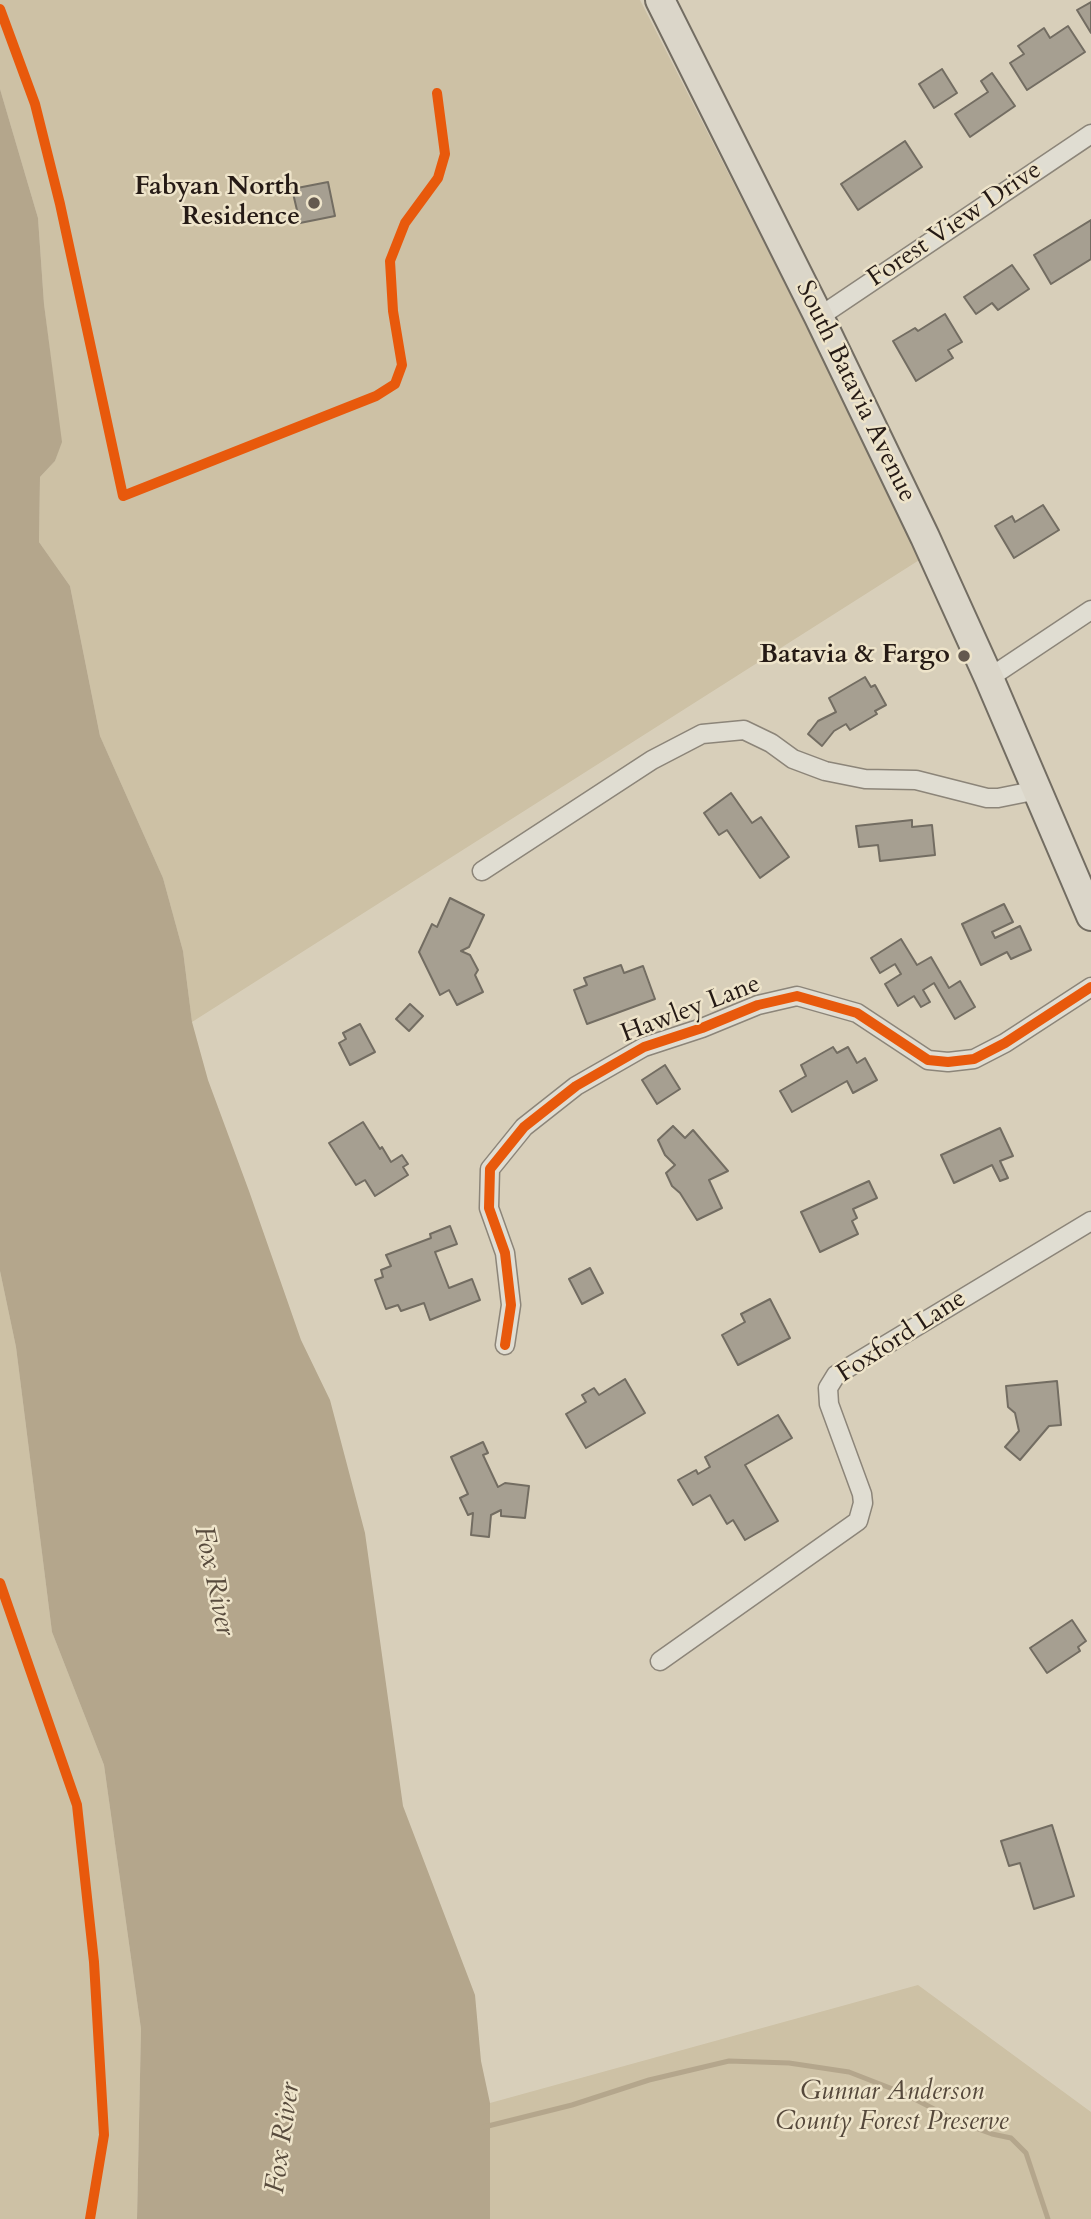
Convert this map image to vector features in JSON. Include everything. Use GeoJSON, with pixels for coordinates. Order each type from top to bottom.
{"type":"FeatureCollection","features":[{"type":"Feature","properties":{"kind":"main road","name":"South Batavia Avenue"},"geometry":{"type":"LineString","coordinates":[[660,0],[819,317],[925,537],[1091,916]]}},
{"type":"Feature","properties":{"kind":"street","name":"Forest View Drive"},"geometry":{"type":"LineString","coordinates":[[819,317],[1091,134]]}},
{"type":"Feature","properties":{"kind":"street"},"geometry":{"type":"LineString","coordinates":[[989,678],[1091,610]]}},
{"type":"Feature","properties":{"kind":"street"},"geometry":{"type":"LineString","coordinates":[[482,872],[652,760],[702,734],[744,730],[771,743],[793,760],[825,772],[865,779],[916,780],[987,798],[1038,790]]}},
{"type":"Feature","properties":{"kind":"street","name":"Hawley Lane"},"geometry":{"type":"LineString","coordinates":[[505,1345],[512,1305],[505,1253],[489,1208],[490,1169],[524,1127],[576,1086],[644,1047],[702,1028],[758,1005],[797,996],[857,1013],[928,1060],[948,1062],[974,1059],[1005,1043],[1091,987]]}},
{"type":"Feature","properties":{"kind":"street","name":"Foxford Lane"},"geometry":{"type":"LineString","coordinates":[[660,1661],[858,1521],[863,1503],[862,1494],[829,1404],[828,1388],[835,1375],[1091,1222]]}},
{"type":"Feature","properties":{"kind":"green space"},"geometry":{"type":"Polygon","coordinates":[[[0,0],[640,0],[924,557],[192,1022],[183,951],[163,878],[100,736],[70,586],[39,542],[40,477],[55,461],[61,442],[44,304],[38,218],[0,89],[0,0]]]}},
{"type":"Feature","properties":{"kind":"green space"},"geometry":{"type":"Polygon","coordinates":[[[0,1271],[16,1347],[52,1632],[104,1765],[141,2029],[137,2219],[0,2219],[0,1271]]]}},
{"type":"Feature","properties":{"kind":"green space","name":"Gunnar Anderson County Forest Preserve"},"geometry":{"type":"Polygon","coordinates":[[[918,1985],[1091,2112],[1091,2219],[490,2219],[490,2103],[918,1985]]]}},
{"type":"Feature","properties":{"kind":"water","name":"Fox River"},"geometry":{"type":"Polygon","coordinates":[[[0,89],[38,218],[44,304],[62,442],[55,461],[40,477],[39,542],[70,586],[100,736],[163,878],[183,951],[192,1022],[208,1080],[301,1340],[330,1400],[365,1533],[403,1806],[475,1995],[481,2061],[490,2103],[490,2219],[137,2219],[141,2029],[104,1765],[52,1632],[16,1347],[0,1271],[0,89]]]}},
{"type":"Feature","properties":{"kind":"building"},"geometry":{"type":"Polygon","coordinates":[[[1091,2],[1091,33],[1077,10],[1091,2]]]}},
{"type":"Feature","properties":{"kind":"building"},"geometry":{"type":"Polygon","coordinates":[[[1068,26],[1085,52],[1027,90],[1010,63],[1024,54],[1018,46],[1044,28],[1050,38],[1068,26]]]}},
{"type":"Feature","properties":{"kind":"building"},"geometry":{"type":"Polygon","coordinates":[[[942,69],[957,93],[934,108],[919,84],[942,69]]]}},
{"type":"Feature","properties":{"kind":"building"},"geometry":{"type":"Polygon","coordinates":[[[992,73],[1015,106],[970,137],[955,114],[988,92],[981,81],[992,73]]]}},
{"type":"Feature","properties":{"kind":"building"},"geometry":{"type":"Polygon","coordinates":[[[905,141],[922,167],[858,210],[841,184],[905,141]]]}},
{"type":"Feature","properties":{"kind":"building","name":"Fabyan North Residence"},"geometry":{"type":"Polygon","coordinates":[[[328,182],[335,216],[300,223],[292,189],[328,182]]]}},
{"type":"Feature","properties":{"kind":"building"},"geometry":{"type":"Polygon","coordinates":[[[1091,220],[1091,259],[1051,284],[1034,255],[1091,220]]]}},
{"type":"Feature","properties":{"kind":"building"},"geometry":{"type":"Polygon","coordinates":[[[1012,265],[1029,289],[998,310],[992,303],[976,314],[964,297],[1012,265]]]}},
{"type":"Feature","properties":{"kind":"building"},"geometry":{"type":"Polygon","coordinates":[[[945,314],[962,342],[948,350],[953,358],[916,381],[893,341],[915,328],[918,331],[945,314]]]}},
{"type":"Feature","properties":{"kind":"building"},"geometry":{"type":"Polygon","coordinates":[[[1043,505],[1059,530],[1014,558],[995,526],[1012,516],[1015,522],[1043,505]]]}},
{"type":"Feature","properties":{"kind":"building"},"geometry":{"type":"Polygon","coordinates":[[[865,677],[871,687],[875,685],[886,705],[875,711],[877,714],[850,730],[846,724],[834,731],[822,746],[808,734],[818,721],[836,712],[829,698],[865,677]]]}},
{"type":"Feature","properties":{"kind":"building"},"geometry":{"type":"Polygon","coordinates":[[[731,793],[752,823],[761,817],[789,857],[760,878],[727,830],[719,835],[704,813],[731,793]]]}},
{"type":"Feature","properties":{"kind":"building"},"geometry":{"type":"Polygon","coordinates":[[[912,820],[912,827],[932,825],[935,855],[880,861],[878,845],[859,847],[856,826],[912,820]]]}},
{"type":"Feature","properties":{"kind":"building"},"geometry":{"type":"Polygon","coordinates":[[[450,898],[484,915],[469,947],[461,951],[470,955],[478,970],[475,975],[483,992],[457,1005],[449,990],[440,995],[419,952],[432,924],[437,927],[450,898]]]}},
{"type":"Feature","properties":{"kind":"building"},"geometry":{"type":"Polygon","coordinates":[[[1004,904],[1013,922],[992,932],[995,938],[1020,926],[1031,950],[1011,959],[1007,952],[981,965],[962,924],[1004,904]]]}},
{"type":"Feature","properties":{"kind":"building"},"geometry":{"type":"Polygon","coordinates":[[[901,939],[917,965],[931,957],[949,988],[960,981],[975,1007],[955,1019],[934,983],[923,990],[930,1002],[921,1007],[914,996],[898,1006],[885,984],[901,974],[895,964],[880,973],[871,958],[901,939]]]}},
{"type":"Feature","properties":{"kind":"building"},"geometry":{"type":"Polygon","coordinates":[[[621,965],[624,973],[643,966],[655,999],[587,1024],[574,990],[587,985],[584,978],[621,965]]]}},
{"type":"Feature","properties":{"kind":"building"},"geometry":{"type":"Polygon","coordinates":[[[410,1004],[423,1016],[409,1031],[396,1019],[410,1004]]]}},
{"type":"Feature","properties":{"kind":"building"},"geometry":{"type":"Polygon","coordinates":[[[360,1024],[375,1052],[350,1065],[339,1043],[346,1039],[343,1033],[360,1024]]]}},
{"type":"Feature","properties":{"kind":"building"},"geometry":{"type":"Polygon","coordinates":[[[833,1047],[837,1053],[848,1047],[857,1063],[865,1058],[877,1080],[853,1093],[847,1081],[792,1112],[780,1091],[806,1076],[801,1065],[833,1047]]]}},
{"type":"Feature","properties":{"kind":"building"},"geometry":{"type":"Polygon","coordinates":[[[665,1065],[680,1089],[657,1104],[642,1080],[665,1065]]]}},
{"type":"Feature","properties":{"kind":"building"},"geometry":{"type":"Polygon","coordinates":[[[363,1122],[391,1162],[402,1155],[408,1164],[403,1167],[408,1175],[375,1196],[365,1180],[356,1185],[329,1143],[363,1122]]]}},
{"type":"Feature","properties":{"kind":"building"},"geometry":{"type":"Polygon","coordinates":[[[673,1126],[685,1138],[693,1130],[728,1171],[709,1180],[722,1208],[697,1220],[680,1193],[672,1186],[666,1173],[675,1165],[665,1155],[658,1140],[673,1126]]]}},
{"type":"Feature","properties":{"kind":"building"},"geometry":{"type":"Polygon","coordinates":[[[1000,1128],[1013,1156],[1000,1161],[1008,1178],[1000,1181],[992,1165],[954,1183],[941,1155],[1000,1128]]]}},
{"type":"Feature","properties":{"kind":"building"},"geometry":{"type":"Polygon","coordinates":[[[869,1181],[877,1198],[853,1209],[857,1218],[852,1221],[858,1234],[820,1252],[801,1212],[869,1181]]]}},
{"type":"Feature","properties":{"kind":"building"},"geometry":{"type":"Polygon","coordinates":[[[450,1226],[457,1244],[435,1252],[449,1288],[472,1279],[480,1300],[430,1320],[424,1303],[401,1311],[398,1305],[386,1309],[375,1280],[383,1277],[381,1270],[391,1266],[386,1255],[431,1238],[430,1234],[450,1226]]]}},
{"type":"Feature","properties":{"kind":"building"},"geometry":{"type":"Polygon","coordinates":[[[590,1268],[603,1293],[582,1304],[569,1279],[590,1268]]]}},
{"type":"Feature","properties":{"kind":"building"},"geometry":{"type":"Polygon","coordinates":[[[770,1299],[790,1338],[738,1365],[722,1335],[745,1322],[741,1314],[770,1299]]]}},
{"type":"Feature","properties":{"kind":"building"},"geometry":{"type":"Polygon","coordinates":[[[625,1379],[645,1413],[586,1448],[566,1414],[586,1402],[582,1395],[594,1388],[599,1395],[625,1379]]]}},
{"type":"Feature","properties":{"kind":"building"},"geometry":{"type":"Polygon","coordinates":[[[1057,1381],[1061,1425],[1049,1426],[1020,1460],[1005,1447],[1019,1431],[1015,1413],[1008,1407],[1006,1386],[1057,1381]]]}},
{"type":"Feature","properties":{"kind":"building"},"geometry":{"type":"Polygon","coordinates":[[[778,1415],[792,1438],[745,1465],[778,1521],[745,1540],[733,1520],[727,1524],[710,1495],[693,1505],[678,1480],[696,1470],[698,1474],[710,1467],[705,1457],[778,1415]]]}},
{"type":"Feature","properties":{"kind":"building"},"geometry":{"type":"Polygon","coordinates":[[[483,1442],[488,1453],[483,1455],[498,1487],[505,1483],[529,1486],[525,1518],[501,1516],[501,1510],[491,1515],[489,1537],[471,1535],[473,1513],[468,1515],[460,1498],[468,1494],[451,1457],[483,1442]]]}},
{"type":"Feature","properties":{"kind":"building"},"geometry":{"type":"Polygon","coordinates":[[[1072,1620],[1086,1641],[1078,1647],[1080,1651],[1047,1673],[1030,1648],[1072,1620]]]}},
{"type":"Feature","properties":{"kind":"building"},"geometry":{"type":"Polygon","coordinates":[[[1052,1825],[1074,1896],[1034,1909],[1020,1863],[1009,1866],[1001,1841],[1052,1825]]]}},
{"type":"Feature","properties":{"kind":"waterway"},"geometry":{"type":"LineString","coordinates":[[484,2127],[572,2105],[649,2080],[729,2061],[789,2063],[849,2072],[903,2093],[959,2122],[1011,2138],[1026,2153],[1048,2219]]}},
{"type":"Feature","properties":{"kind":"cycle path"},"geometry":{"type":"LineString","coordinates":[[0,9],[35,104],[60,204],[123,496],[376,396],[395,384],[402,365],[393,311],[390,261],[405,223],[438,178],[445,154],[437,93]]}},
{"type":"Feature","properties":{"kind":"cycle path"},"geometry":{"type":"LineString","coordinates":[[505,1345],[511,1305],[505,1253],[489,1208],[490,1169],[524,1127],[576,1086],[644,1047],[702,1028],[758,1005],[797,996],[857,1013],[928,1060],[948,1062],[974,1059],[1005,1043],[1091,987]]}},
{"type":"Feature","properties":{"kind":"cycle path"},"geometry":{"type":"LineString","coordinates":[[0,1583],[77,1805],[94,1962],[104,2135],[90,2219]]}},
{"type":"Feature","properties":{"kind":"place","name":"Fabyan North Residence"},"geometry":{"type":"Point","coordinates":[314,203]}},
{"type":"Feature","properties":{"kind":"place","name":"Batavia & Fargo"},"geometry":{"type":"Point","coordinates":[964,656]}}]}
